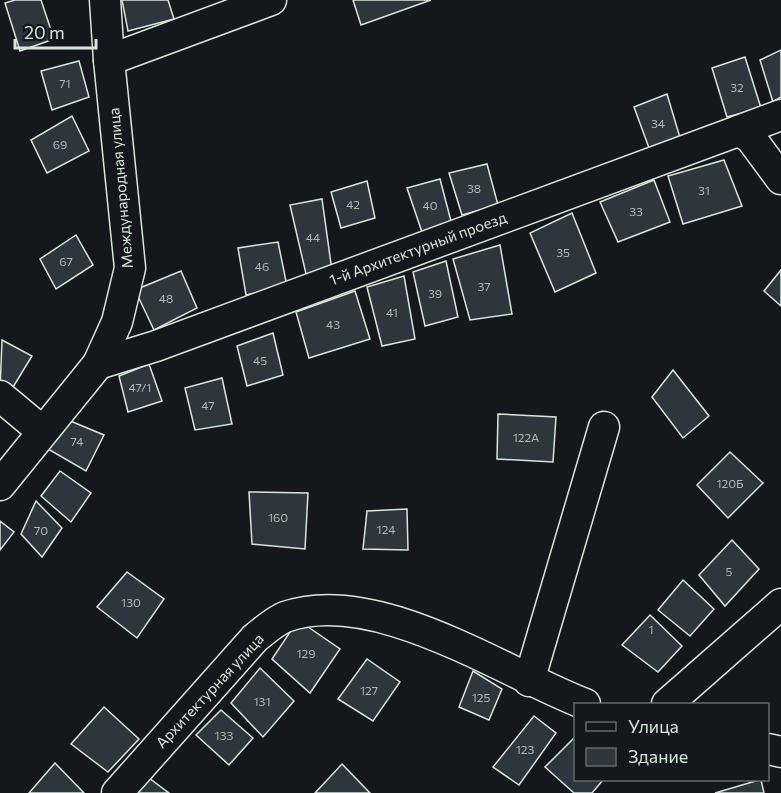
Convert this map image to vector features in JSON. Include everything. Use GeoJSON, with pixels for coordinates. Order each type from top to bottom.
{"type":"FeatureCollection","features":[{"type":"Feature","properties":{"kind":"street","name":"Международная улица"},"geometry":{"type":"LineString","coordinates":[[0,485],[10,457],[42,431],[98,364],[117,322],[130,268],[105,0]]}},
{"type":"Feature","properties":{"kind":"street"},"geometry":{"type":"LineString","coordinates":[[109,60],[271,0]]}},
{"type":"Feature","properties":{"kind":"street","name":"1-й Архитектурный проезд"},"geometry":{"type":"LineString","coordinates":[[98,364],[156,346],[781,115]]}},
{"type":"Feature","properties":{"kind":"street"},"geometry":{"type":"LineString","coordinates":[[738,131],[750,137],[781,179]]}},
{"type":"Feature","properties":{"kind":"street"},"geometry":{"type":"LineString","coordinates":[[0,396],[42,431]]}},
{"type":"Feature","properties":{"kind":"street"},"geometry":{"type":"LineString","coordinates":[[529,681],[604,427]]}},
{"type":"Feature","properties":{"kind":"street"},"geometry":{"type":"LineString","coordinates":[[669,703],[781,604]]}},
{"type":"Feature","properties":{"kind":"street","name":"Архитектурная улица"},"geometry":{"type":"LineString","coordinates":[[117,793],[255,638],[283,617],[321,608],[408,624],[580,703]]}},
{"type":"Feature","properties":{"kind":"building"},"geometry":{"type":"Polygon","coordinates":[[[15,0],[41,0],[54,39],[20,51],[5,3],[15,0]]]}},
{"type":"Feature","properties":{"kind":"building"},"geometry":{"type":"Polygon","coordinates":[[[122,0],[168,0],[174,19],[128,31],[122,0]]]}},
{"type":"Feature","properties":{"kind":"building"},"geometry":{"type":"Polygon","coordinates":[[[353,0],[431,0],[361,25],[353,0]]]}},
{"type":"Feature","properties":{"kind":"building"},"geometry":{"type":"Polygon","coordinates":[[[781,50],[781,97],[773,102],[760,60],[781,50]]]}},
{"type":"Feature","properties":{"kind":"building"},"geometry":{"type":"Polygon","coordinates":[[[745,57],[761,108],[727,117],[712,68],[745,57]]]}},
{"type":"Feature","properties":{"kind":"building"},"geometry":{"type":"Polygon","coordinates":[[[79,61],[89,97],[52,110],[41,71],[79,61]]]}},
{"type":"Feature","properties":{"kind":"building"},"geometry":{"type":"Polygon","coordinates":[[[667,94],[681,141],[649,148],[634,107],[667,94]]]}},
{"type":"Feature","properties":{"kind":"building"},"geometry":{"type":"Polygon","coordinates":[[[72,116],[89,151],[47,173],[31,140],[72,116]]]}},
{"type":"Feature","properties":{"kind":"building"},"geometry":{"type":"Polygon","coordinates":[[[724,160],[742,206],[683,224],[668,176],[724,160]]]}},
{"type":"Feature","properties":{"kind":"building"},"geometry":{"type":"Polygon","coordinates":[[[487,164],[498,205],[462,215],[449,173],[487,164]]]}},
{"type":"Feature","properties":{"kind":"building"},"geometry":{"type":"Polygon","coordinates":[[[440,179],[452,225],[422,232],[407,188],[440,179]]]}},
{"type":"Feature","properties":{"kind":"building"},"geometry":{"type":"Polygon","coordinates":[[[654,180],[670,222],[618,242],[600,202],[654,180]]]}},
{"type":"Feature","properties":{"kind":"building"},"geometry":{"type":"Polygon","coordinates":[[[367,181],[375,218],[341,228],[331,192],[367,181]]]}},
{"type":"Feature","properties":{"kind":"building"},"geometry":{"type":"Polygon","coordinates":[[[322,199],[332,271],[306,274],[290,205],[322,199]]]}},
{"type":"Feature","properties":{"kind":"building"},"geometry":{"type":"Polygon","coordinates":[[[572,213],[596,273],[555,292],[530,233],[572,213]]]}},
{"type":"Feature","properties":{"kind":"building"},"geometry":{"type":"Polygon","coordinates":[[[76,235],[93,265],[56,289],[40,259],[76,235]]]}},
{"type":"Feature","properties":{"kind":"building"},"geometry":{"type":"Polygon","coordinates":[[[278,242],[287,286],[246,295],[238,248],[278,242]]]}},
{"type":"Feature","properties":{"kind":"building"},"geometry":{"type":"Polygon","coordinates":[[[500,245],[512,314],[470,320],[453,259],[500,245]]]}},
{"type":"Feature","properties":{"kind":"building"},"geometry":{"type":"Polygon","coordinates":[[[446,261],[458,317],[425,326],[413,272],[446,261]]]}},
{"type":"Feature","properties":{"kind":"building"},"geometry":{"type":"Polygon","coordinates":[[[781,270],[781,306],[764,291],[781,270]]]}},
{"type":"Feature","properties":{"kind":"building"},"geometry":{"type":"Polygon","coordinates":[[[181,271],[197,308],[154,330],[135,290],[181,271]]]}},
{"type":"Feature","properties":{"kind":"building"},"geometry":{"type":"Polygon","coordinates":[[[404,276],[415,339],[382,346],[367,287],[404,276]]]}},
{"type":"Feature","properties":{"kind":"building"},"geometry":{"type":"Polygon","coordinates":[[[355,291],[370,339],[309,358],[296,312],[355,291]]]}},
{"type":"Feature","properties":{"kind":"building"},"geometry":{"type":"Polygon","coordinates":[[[273,333],[283,375],[247,386],[237,346],[273,333]]]}},
{"type":"Feature","properties":{"kind":"building"},"geometry":{"type":"Polygon","coordinates":[[[2,340],[32,356],[7,397],[0,391],[2,340]]]}},
{"type":"Feature","properties":{"kind":"building"},"geometry":{"type":"Polygon","coordinates":[[[149,364],[162,401],[128,412],[119,376],[149,364]]]}},
{"type":"Feature","properties":{"kind":"building"},"geometry":{"type":"Polygon","coordinates":[[[673,370],[709,416],[683,438],[652,397],[673,370]]]}},
{"type":"Feature","properties":{"kind":"building"},"geometry":{"type":"Polygon","coordinates":[[[222,378],[232,424],[195,430],[185,388],[222,378]]]}},
{"type":"Feature","properties":{"kind":"building"},"geometry":{"type":"Polygon","coordinates":[[[498,414],[556,417],[553,462],[497,459],[498,414]]]}},
{"type":"Feature","properties":{"kind":"building"},"geometry":{"type":"Polygon","coordinates":[[[68,420],[104,435],[86,471],[48,449],[68,420]]]}},
{"type":"Feature","properties":{"kind":"building"},"geometry":{"type":"Polygon","coordinates":[[[730,452],[763,483],[728,518],[697,485],[730,452]]]}},
{"type":"Feature","properties":{"kind":"building"},"geometry":{"type":"Polygon","coordinates":[[[60,471],[91,493],[71,522],[41,496],[60,471]]]}},
{"type":"Feature","properties":{"kind":"building"},"geometry":{"type":"Polygon","coordinates":[[[249,492],[308,493],[305,549],[252,544],[249,492]]]}},
{"type":"Feature","properties":{"kind":"building"},"geometry":{"type":"Polygon","coordinates":[[[36,501],[62,528],[42,557],[21,534],[36,501]]]}},
{"type":"Feature","properties":{"kind":"building"},"geometry":{"type":"Polygon","coordinates":[[[407,509],[408,550],[363,549],[367,511],[407,509]]]}},
{"type":"Feature","properties":{"kind":"building"},"geometry":{"type":"Polygon","coordinates":[[[0,521],[14,532],[0,550],[0,521]]]}},
{"type":"Feature","properties":{"kind":"building"},"geometry":{"type":"Polygon","coordinates":[[[732,540],[759,569],[725,606],[699,575],[732,540]]]}},
{"type":"Feature","properties":{"kind":"building"},"geometry":{"type":"Polygon","coordinates":[[[127,572],[164,599],[137,638],[97,607],[127,572]]]}},
{"type":"Feature","properties":{"kind":"building"},"geometry":{"type":"Polygon","coordinates":[[[683,580],[714,609],[690,636],[658,610],[683,580]]]}},
{"type":"Feature","properties":{"kind":"building"},"geometry":{"type":"Polygon","coordinates":[[[650,615],[682,646],[658,672],[622,645],[650,615]]]}},
{"type":"Feature","properties":{"kind":"building"},"geometry":{"type":"Polygon","coordinates":[[[298,620],[340,649],[310,693],[272,659],[298,620]]]}},
{"type":"Feature","properties":{"kind":"building"},"geometry":{"type":"Polygon","coordinates":[[[367,659],[400,682],[373,721],[338,699],[367,659]]]}},
{"type":"Feature","properties":{"kind":"building"},"geometry":{"type":"Polygon","coordinates":[[[260,668],[294,701],[263,737],[231,703],[260,668]]]}},
{"type":"Feature","properties":{"kind":"building"},"geometry":{"type":"Polygon","coordinates":[[[473,671],[502,689],[489,720],[459,707],[473,671]]]}},
{"type":"Feature","properties":{"kind":"building"},"geometry":{"type":"Polygon","coordinates":[[[104,707],[139,739],[108,772],[71,744],[104,707]]]}},
{"type":"Feature","properties":{"kind":"building"},"geometry":{"type":"Polygon","coordinates":[[[221,710],[253,738],[229,765],[196,735],[221,710]]]}},
{"type":"Feature","properties":{"kind":"building"},"geometry":{"type":"Polygon","coordinates":[[[534,716],[556,733],[519,785],[493,767],[534,716]]]}},
{"type":"Feature","properties":{"kind":"building"},"geometry":{"type":"Polygon","coordinates":[[[574,738],[574,781],[602,781],[592,793],[574,793],[545,767],[574,738]]]}},
{"type":"Feature","properties":{"kind":"building"},"geometry":{"type":"Polygon","coordinates":[[[55,763],[84,793],[29,793],[55,763]]]}},
{"type":"Feature","properties":{"kind":"building"},"geometry":{"type":"Polygon","coordinates":[[[342,764],[370,793],[315,793],[342,764]]]}},
{"type":"Feature","properties":{"kind":"building"},"geometry":{"type":"Polygon","coordinates":[[[149,778],[169,793],[135,793],[149,778]]]}},
{"type":"Feature","properties":{"kind":"building"},"geometry":{"type":"Polygon","coordinates":[[[761,781],[764,793],[715,793],[761,781]]]}}]}
